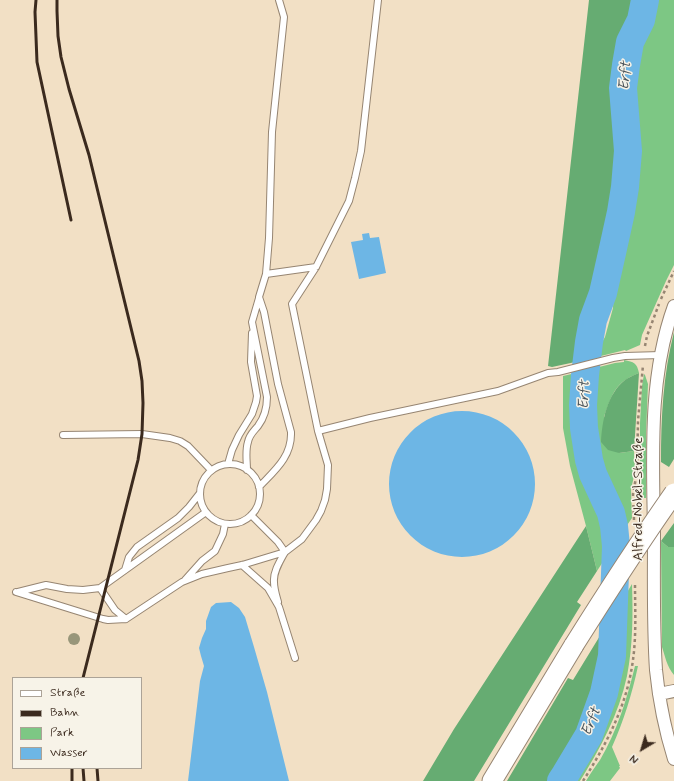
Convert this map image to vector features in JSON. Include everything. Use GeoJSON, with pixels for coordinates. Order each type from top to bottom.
{"type":"FeatureCollection","features":[{"type":"Feature","properties":{"kind":"main road"},"geometry":{"type":"LineString","coordinates":[[492,781],[574,645],[631,555],[674,493]]}},
{"type":"Feature","properties":{"kind":"street","name":"Alfred-Nobel-Straße"},"geometry":{"type":"LineString","coordinates":[[674,306],[668,322],[656,381],[653,474],[656,671],[659,694],[674,759]]}},
{"type":"Feature","properties":{"kind":"street"},"geometry":{"type":"LineString","coordinates":[[659,694],[674,692]]}},
{"type":"Feature","properties":{"kind":"lane"},"geometry":{"type":"LineString","coordinates":[[228,464],[232,450],[239,435],[252,414],[257,396],[251,362],[252,322],[266,274],[269,238],[272,132],[284,17],[278,0]]}},
{"type":"Feature","properties":{"kind":"lane"},"geometry":{"type":"LineString","coordinates":[[182,582],[202,574],[242,565],[285,552],[302,539],[310,529],[319,515],[325,500],[328,465],[318,431],[292,304],[316,267],[349,201],[361,151],[378,0]]}},
{"type":"Feature","properties":{"kind":"lane"},"geometry":{"type":"LineString","coordinates":[[266,274],[316,267]]}},
{"type":"Feature","properties":{"kind":"lane"},"geometry":{"type":"LineString","coordinates":[[259,297],[264,312],[278,384],[291,432],[288,451],[284,459],[259,487]]}},
{"type":"Feature","properties":{"kind":"lane"},"geometry":{"type":"LineString","coordinates":[[248,470],[246,449],[248,441],[262,420],[267,404],[267,397],[252,322]]}},
{"type":"Feature","properties":{"kind":"lane"},"geometry":{"type":"LineString","coordinates":[[318,431],[370,418],[498,391],[548,373],[558,372],[613,358],[625,356],[661,355]]}},
{"type":"Feature","properties":{"kind":"lane"},"geometry":{"type":"LineString","coordinates":[[63,435],[142,434],[170,438],[180,441],[188,446],[212,470]]}},
{"type":"Feature","properties":{"kind":"lane"},"geometry":{"type":"LineString","coordinates":[[228,464],[237,465],[248,470],[254,476],[259,487],[259,502],[255,510],[247,519],[239,523],[225,524],[214,520],[206,512],[200,502],[200,487],[203,479],[212,470],[219,466],[228,464]]}},
{"type":"Feature","properties":{"kind":"lane"},"geometry":{"type":"LineString","coordinates":[[125,570],[129,557],[137,547],[178,518],[200,493]]}},
{"type":"Feature","properties":{"kind":"lane"},"geometry":{"type":"LineString","coordinates":[[206,512],[100,588],[83,590],[46,585],[16,592],[102,619],[126,619],[182,582],[214,551],[224,534],[225,524]]}},
{"type":"Feature","properties":{"kind":"lane"},"geometry":{"type":"LineString","coordinates":[[251,515],[278,542],[285,552]]}},
{"type":"Feature","properties":{"kind":"lane"},"geometry":{"type":"LineString","coordinates":[[285,552],[274,575],[274,582],[279,607],[296,658]]}},
{"type":"Feature","properties":{"kind":"lane"},"geometry":{"type":"LineString","coordinates":[[242,565],[268,588],[279,607]]}},
{"type":"Feature","properties":{"kind":"lane"},"geometry":{"type":"LineString","coordinates":[[100,588],[115,610],[126,619]]}},
{"type":"Feature","properties":{"kind":"path"},"geometry":{"type":"LineString","coordinates":[[634,521],[633,494],[637,472],[638,421],[644,356]]}},
{"type":"Feature","properties":{"kind":"path"},"geometry":{"type":"LineString","coordinates":[[583,781],[599,754],[616,719],[630,678],[636,627],[635,576]]}},
{"type":"Feature","properties":{"kind":"green space"},"geometry":{"type":"Polygon","coordinates":[[[589,0],[637,0],[637,7],[619,55],[615,89],[620,183],[602,266],[581,340],[580,361],[552,367],[548,366],[589,0]]]}},
{"type":"Feature","properties":{"kind":"green space"},"geometry":{"type":"Polygon","coordinates":[[[652,0],[674,0],[674,265],[642,335],[640,345],[626,351],[593,358],[605,337],[613,308],[614,279],[631,201],[636,154],[632,88],[636,52],[646,26],[652,0]]]}},
{"type":"Feature","properties":{"kind":"green space"},"geometry":{"type":"Polygon","coordinates":[[[674,332],[674,459],[669,467],[661,462],[661,429],[667,364],[674,332]]]}},
{"type":"Feature","properties":{"kind":"green space"},"geometry":{"type":"Polygon","coordinates":[[[624,360],[630,361],[634,364],[639,373],[628,378],[618,386],[612,396],[604,417],[619,453],[634,451],[635,472],[631,489],[632,518],[621,534],[617,512],[597,471],[594,461],[589,436],[587,406],[591,369],[624,362],[624,360]]]}},
{"type":"Feature","properties":{"kind":"green space"},"geometry":{"type":"Polygon","coordinates":[[[580,372],[577,414],[582,452],[589,477],[608,526],[610,546],[610,551],[597,571],[570,466],[563,428],[563,376],[580,372]]]}},
{"type":"Feature","properties":{"kind":"green space"},"geometry":{"type":"Polygon","coordinates":[[[639,373],[634,451],[619,453],[608,450],[601,442],[604,417],[610,400],[625,380],[639,373]]]}},
{"type":"Feature","properties":{"kind":"green space"},"geometry":{"type":"Polygon","coordinates":[[[644,374],[648,384],[646,498],[644,498],[640,484],[640,423],[644,374]]]}},
{"type":"Feature","properties":{"kind":"green space"},"geometry":{"type":"Polygon","coordinates":[[[674,523],[674,547],[668,547],[661,541],[674,523]]]}},
{"type":"Feature","properties":{"kind":"green space"},"geometry":{"type":"Polygon","coordinates":[[[586,526],[597,571],[577,602],[581,605],[474,781],[423,781],[454,729],[586,526]]]}},
{"type":"Feature","properties":{"kind":"green space"},"geometry":{"type":"Polygon","coordinates":[[[661,541],[668,547],[674,547],[674,675],[668,665],[662,647],[661,541]]]}},
{"type":"Feature","properties":{"kind":"green space"},"geometry":{"type":"Polygon","coordinates":[[[632,584],[631,641],[624,690],[602,744],[580,781],[568,781],[592,743],[609,701],[619,660],[617,609],[632,584]]]}},
{"type":"Feature","properties":{"kind":"green space"},"geometry":{"type":"Polygon","coordinates":[[[609,621],[608,668],[590,724],[573,755],[556,781],[507,781],[568,678],[573,680],[609,621]]]}},
{"type":"Feature","properties":{"kind":"green space"},"geometry":{"type":"Polygon","coordinates":[[[635,666],[638,666],[630,697],[612,747],[620,768],[610,781],[586,781],[606,749],[616,726],[629,691],[635,666]]]}},
{"type":"Feature","properties":{"kind":"water"},"geometry":{"type":"Polygon","coordinates":[[[369,233],[370,238],[379,237],[386,273],[359,279],[351,242],[363,240],[362,234],[369,233]]]}},
{"type":"Feature","properties":{"kind":"water"},"geometry":{"type":"Polygon","coordinates":[[[455,411],[469,411],[483,414],[503,423],[514,432],[523,443],[532,463],[535,484],[532,505],[523,525],[514,536],[503,545],[483,554],[469,557],[455,557],[441,554],[421,545],[410,536],[401,525],[392,505],[389,491],[389,477],[392,463],[401,443],[410,432],[421,423],[441,414],[455,411]]]}},
{"type":"Feature","properties":{"kind":"water"},"geometry":{"type":"Polygon","coordinates":[[[231,602],[239,608],[245,617],[267,692],[289,781],[188,781],[200,681],[204,666],[199,648],[206,629],[206,621],[211,607],[216,603],[231,602]]]}},
{"type":"Feature","properties":{"kind":"waterway","name":"Erft"},"geometry":{"type":"LineString","coordinates":[[561,781],[589,735],[604,693],[612,656],[616,546],[614,526],[611,513],[593,474],[589,460],[584,428],[583,405],[585,375],[593,320],[603,293],[625,187],[628,151],[623,88],[626,65],[630,42],[641,20],[645,0]]}},
{"type":"Feature","properties":{"kind":"railway"},"geometry":{"type":"LineString","coordinates":[[36,0],[37,62],[71,220]]}},
{"type":"Feature","properties":{"kind":"railway"},"geometry":{"type":"LineString","coordinates":[[57,0],[58,36],[61,57],[89,155],[139,361],[143,403],[142,434],[138,460],[83,677]]}},
{"type":"Feature","properties":{"kind":"railway"},"geometry":{"type":"LineString","coordinates":[[72,769],[72,781]]}},
{"type":"Feature","properties":{"kind":"railway"},"geometry":{"type":"LineString","coordinates":[[83,769],[84,781]]}},
{"type":"Feature","properties":{"kind":"railway"},"geometry":{"type":"LineString","coordinates":[[97,769],[98,781]]}}]}
